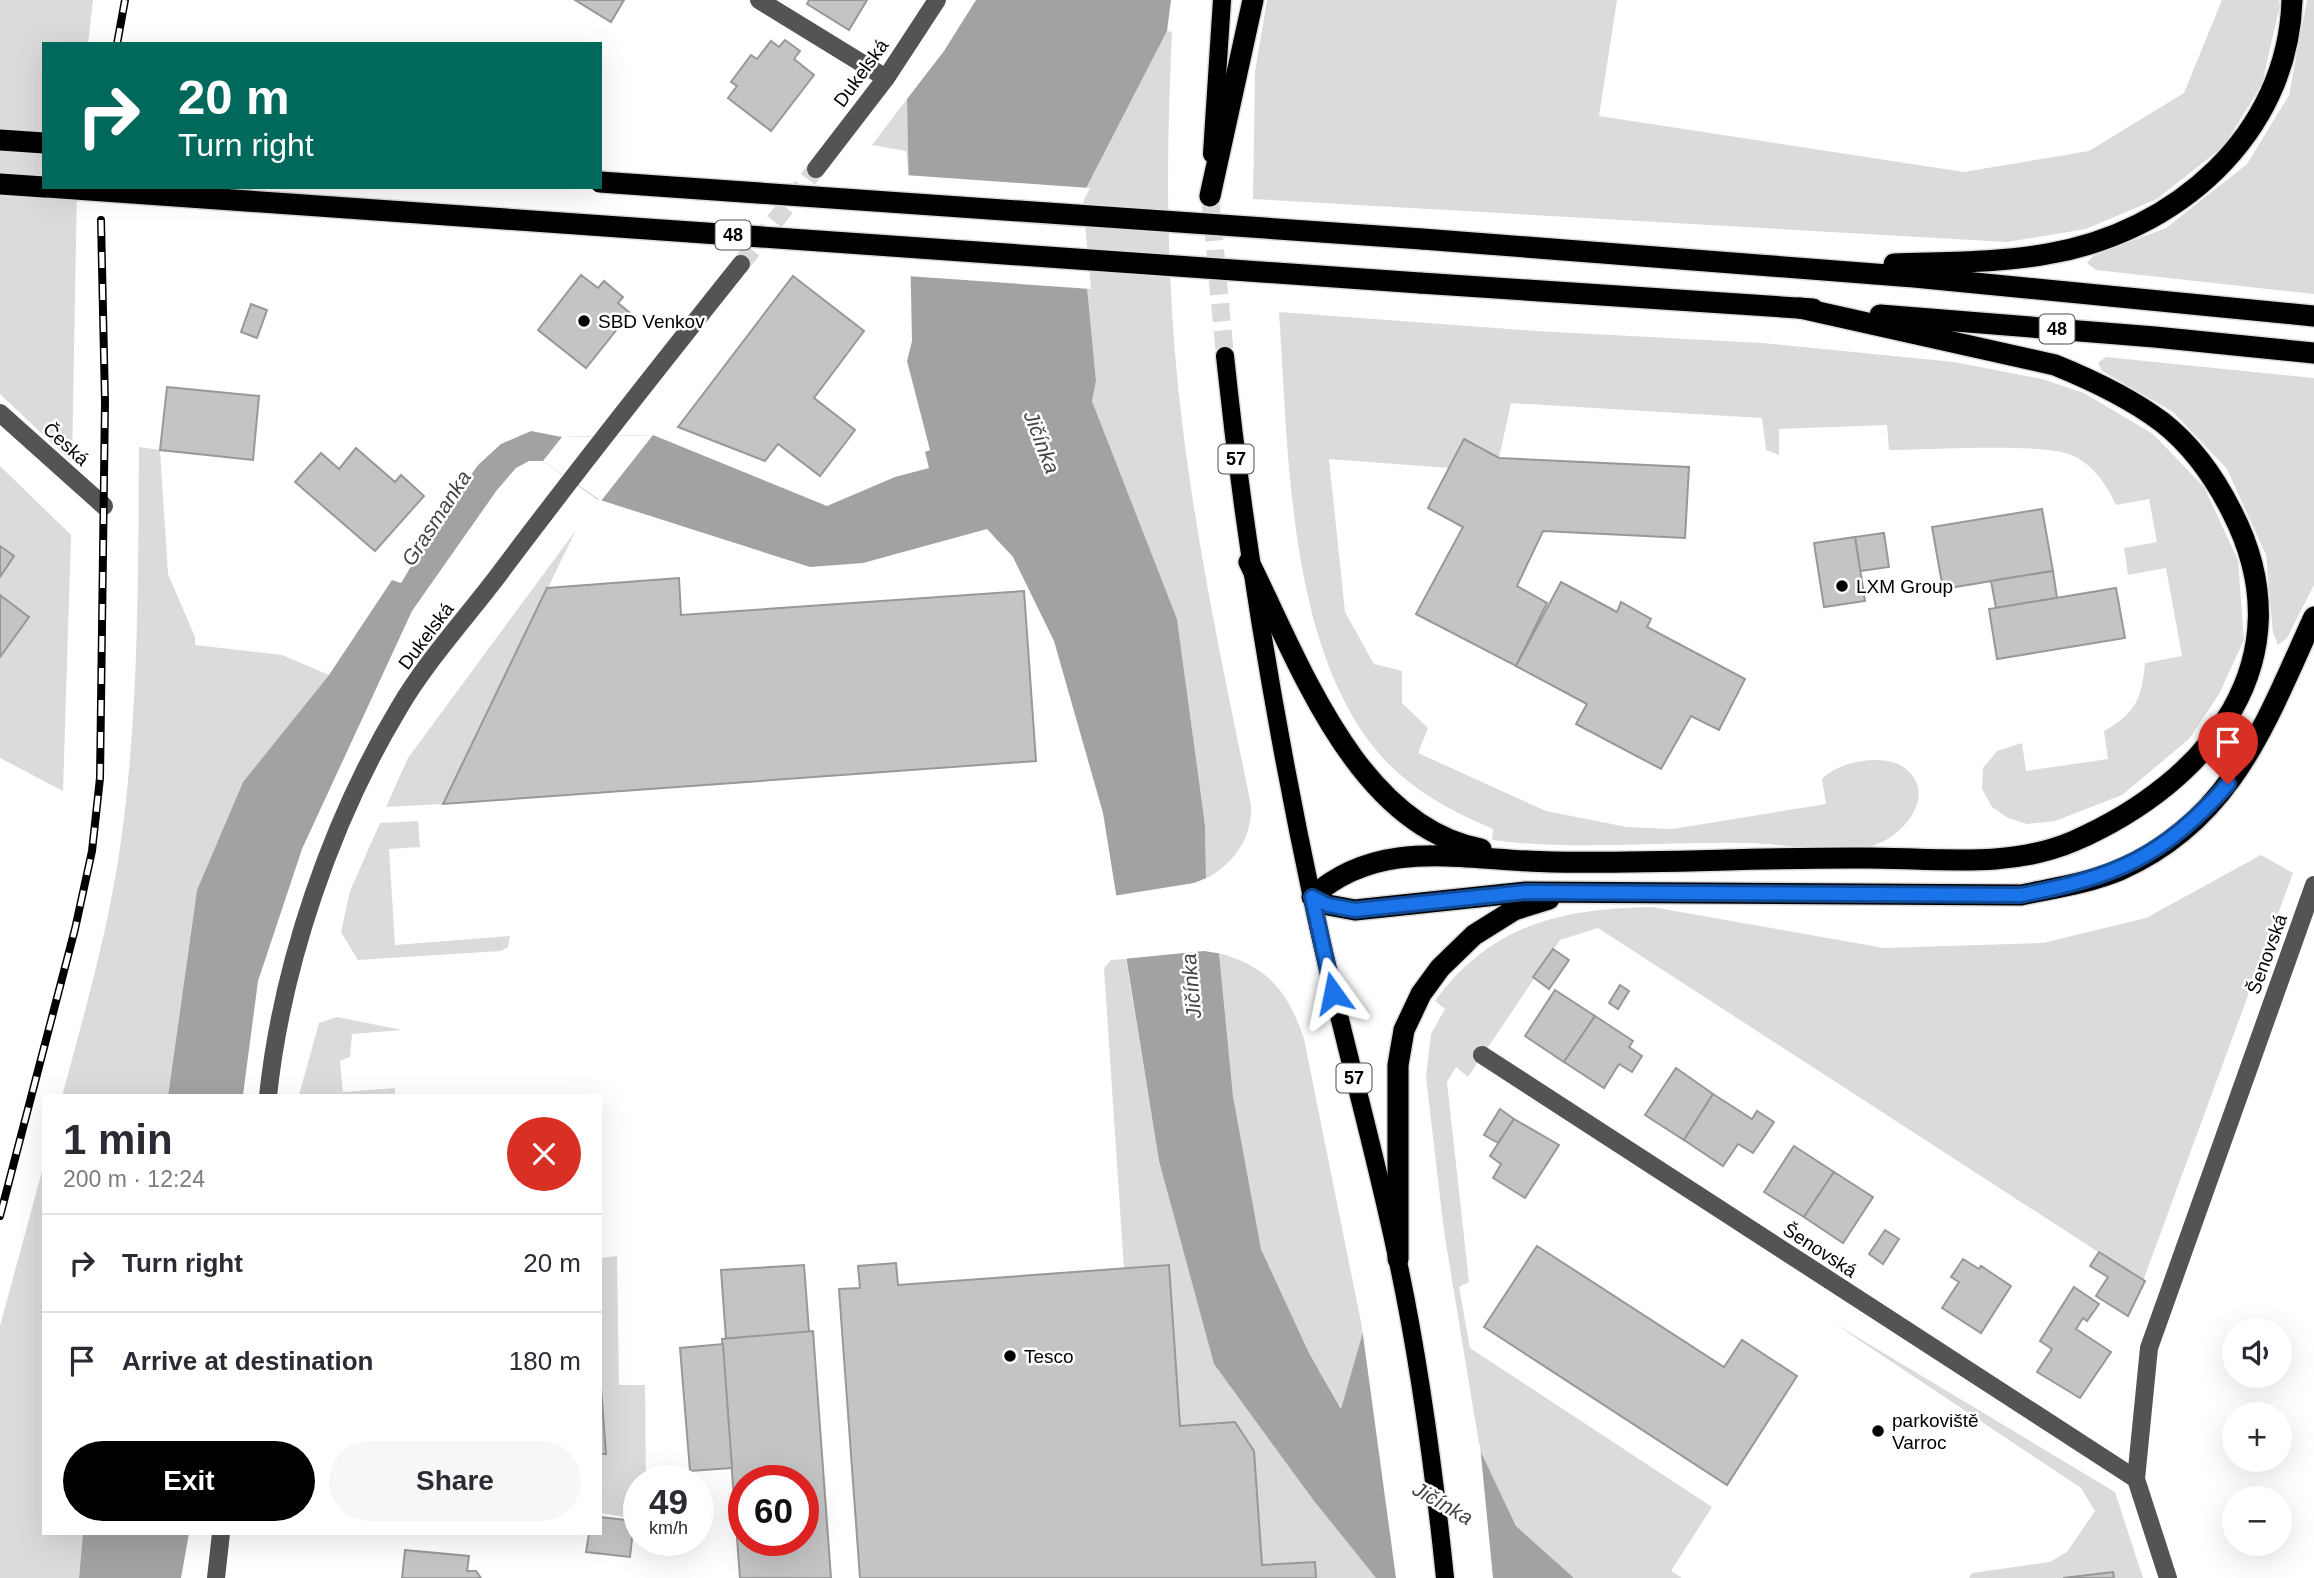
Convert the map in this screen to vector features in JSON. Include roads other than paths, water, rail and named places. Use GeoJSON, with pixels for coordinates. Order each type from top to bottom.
{"type":"FeatureCollection","features":[{"type":"Feature","properties":{"kind":"highway"},"geometry":{"type":"LineString","coordinates":[[1210,196],[1253,0]]}},
{"type":"Feature","properties":{"kind":"highway"},"geometry":{"type":"LineString","coordinates":[[1807,269],[2049,254],[2120,232],[2161,212],[2219,169],[2257,122],[2280,65],[2292,0]]}},
{"type":"Feature","properties":{"kind":"highway"},"geometry":{"type":"LineString","coordinates":[[0,140],[42,143]]}},
{"type":"Feature","properties":{"kind":"highway","name":"48"},"geometry":{"type":"LineString","coordinates":[[602,182],[1422,239],[1807,269],[2314,316]]}},
{"type":"Feature","properties":{"kind":"highway","name":"48"},"geometry":{"type":"LineString","coordinates":[[0,184],[42,187]]}},
{"type":"Feature","properties":{"kind":"highway","name":"48"},"geometry":{"type":"LineString","coordinates":[[74,189],[1800,308],[2141,335],[2314,354]]}},
{"type":"Feature","properties":{"kind":"highway"},"geometry":{"type":"LineString","coordinates":[[1800,308],[2055,365],[2112,391],[2163,423],[2190,448],[2215,478],[2245,537],[2252,559],[2259,604],[2259,640],[2253,667],[2244,689],[2207,747],[2175,779],[2130,812],[2071,842],[2050,849],[1986,860],[1869,858],[1549,862],[1424,855],[1402,857],[1350,870],[1312,897],[1328,905],[1355,910],[1496,894],[1589,891],[2021,895],[2066,886],[2118,870],[2154,852],[2195,822],[2228,784],[2256,744],[2314,617]]}},
{"type":"Feature","properties":{"kind":"highway"},"geometry":{"type":"LineString","coordinates":[[1249,562],[1314,694],[1349,751],[1379,789],[1411,818],[1448,839],[1465,846],[1549,862]]}},
{"type":"Feature","properties":{"kind":"highway"},"geometry":{"type":"LineString","coordinates":[[1398,1259],[1398,1065],[1404,1031],[1417,1002],[1440,968],[1474,934],[1494,920],[1531,904],[1589,891]]}},
{"type":"Feature","properties":{"kind":"main road"},"geometry":{"type":"LineString","coordinates":[[1210,196],[1222,0]]}},
{"type":"Feature","properties":{"kind":"main road","name":"57"},"geometry":{"type":"LineString","coordinates":[[1225,356],[1249,562],[1312,897],[1398,1259],[1431,1448],[1445,1578]]}},
{"type":"Feature","properties":{"kind":"street"},"geometry":{"type":"LineString","coordinates":[[759,0],[886,78]]}},
{"type":"Feature","properties":{"kind":"street","name":"Dukelská"},"geometry":{"type":"LineString","coordinates":[[816,169],[886,78],[937,0]]}},
{"type":"Feature","properties":{"kind":"street","name":"Dukelská"},"geometry":{"type":"LineString","coordinates":[[268,1094],[272,1055],[289,984],[330,842],[399,706],[604,436],[741,264]]}},
{"type":"Feature","properties":{"kind":"street","name":"Česká"},"geometry":{"type":"LineString","coordinates":[[0,413],[104,506]]}},
{"type":"Feature","properties":{"kind":"street","name":"Šenovská"},"geometry":{"type":"LineString","coordinates":[[2168,1578],[2136,1479],[2149,1348],[2314,885]]}},
{"type":"Feature","properties":{"kind":"street","name":"Šenovská"},"geometry":{"type":"LineString","coordinates":[[1482,1055],[2136,1479]]}},
{"type":"Feature","properties":{"kind":"street"},"geometry":{"type":"LineString","coordinates":[[216,1578],[220,1535]]}},
{"type":"Feature","properties":{"kind":"water","name":"Jičínka"},"geometry":{"type":"Polygon","coordinates":[[[976,0],[1171,0],[1167,31],[1079,202],[1096,381],[1092,401],[1177,619],[1205,825],[1206,879],[1219,953],[1233,1096],[1261,1249],[1309,1353],[1341,1409],[1363,1332],[1412,1391],[1480,1450],[1516,1526],[1574,1578],[1376,1578],[1314,1501],[1214,1364],[1159,1161],[1103,813],[1054,641],[1013,557],[987,529],[863,563],[810,567],[597,499],[543,461],[529,461],[516,468],[497,490],[412,611],[302,849],[258,981],[243,1094],[168,1094],[197,890],[243,782],[329,675],[392,580],[401,583],[441,517],[478,465],[501,444],[531,431],[562,437],[653,435],[827,506],[895,477],[929,468],[925,452],[930,450],[907,361],[912,341],[907,99],[944,51],[976,0]]]}},
{"type":"Feature","properties":{"kind":"water"},"geometry":{"type":"Polygon","coordinates":[[[83,1535],[189,1535],[181,1578],[79,1578],[83,1535]]]}},
{"type":"Feature","properties":{"kind":"tunnel"},"geometry":{"type":"LineString","coordinates":[[741,264],[816,169]]}},
{"type":"Feature","properties":{"kind":"tunnel"},"geometry":{"type":"LineString","coordinates":[[1210,196],[1225,356]]}},
{"type":"Feature","properties":{"kind":"railway"},"geometry":{"type":"LineString","coordinates":[[117,42],[125,0]]}},
{"type":"Feature","properties":{"kind":"railway"},"geometry":{"type":"LineString","coordinates":[[0,1216],[75,929],[92,851],[100,778],[105,402],[101,220]]}},
{"type":"Feature","properties":{"kind":"place","name":"SBD Venkov"},"geometry":{"type":"Point","coordinates":[584,321]}},
{"type":"Feature","properties":{"kind":"place","name":"LXM Group"},"geometry":{"type":"Point","coordinates":[1842,586]}},
{"type":"Feature","properties":{"kind":"place","name":"Tesco"},"geometry":{"type":"Point","coordinates":[1010,1356]}},
{"type":"Feature","properties":{"kind":"place","name":"parkoviště Varroc"},"geometry":{"type":"Point","coordinates":[1878,1431]}},
{"type":"Feature","properties":{"kind":"water label","name":"Grasmanka"},"geometry":{"type":"Point","coordinates":[436,518]}}]}
